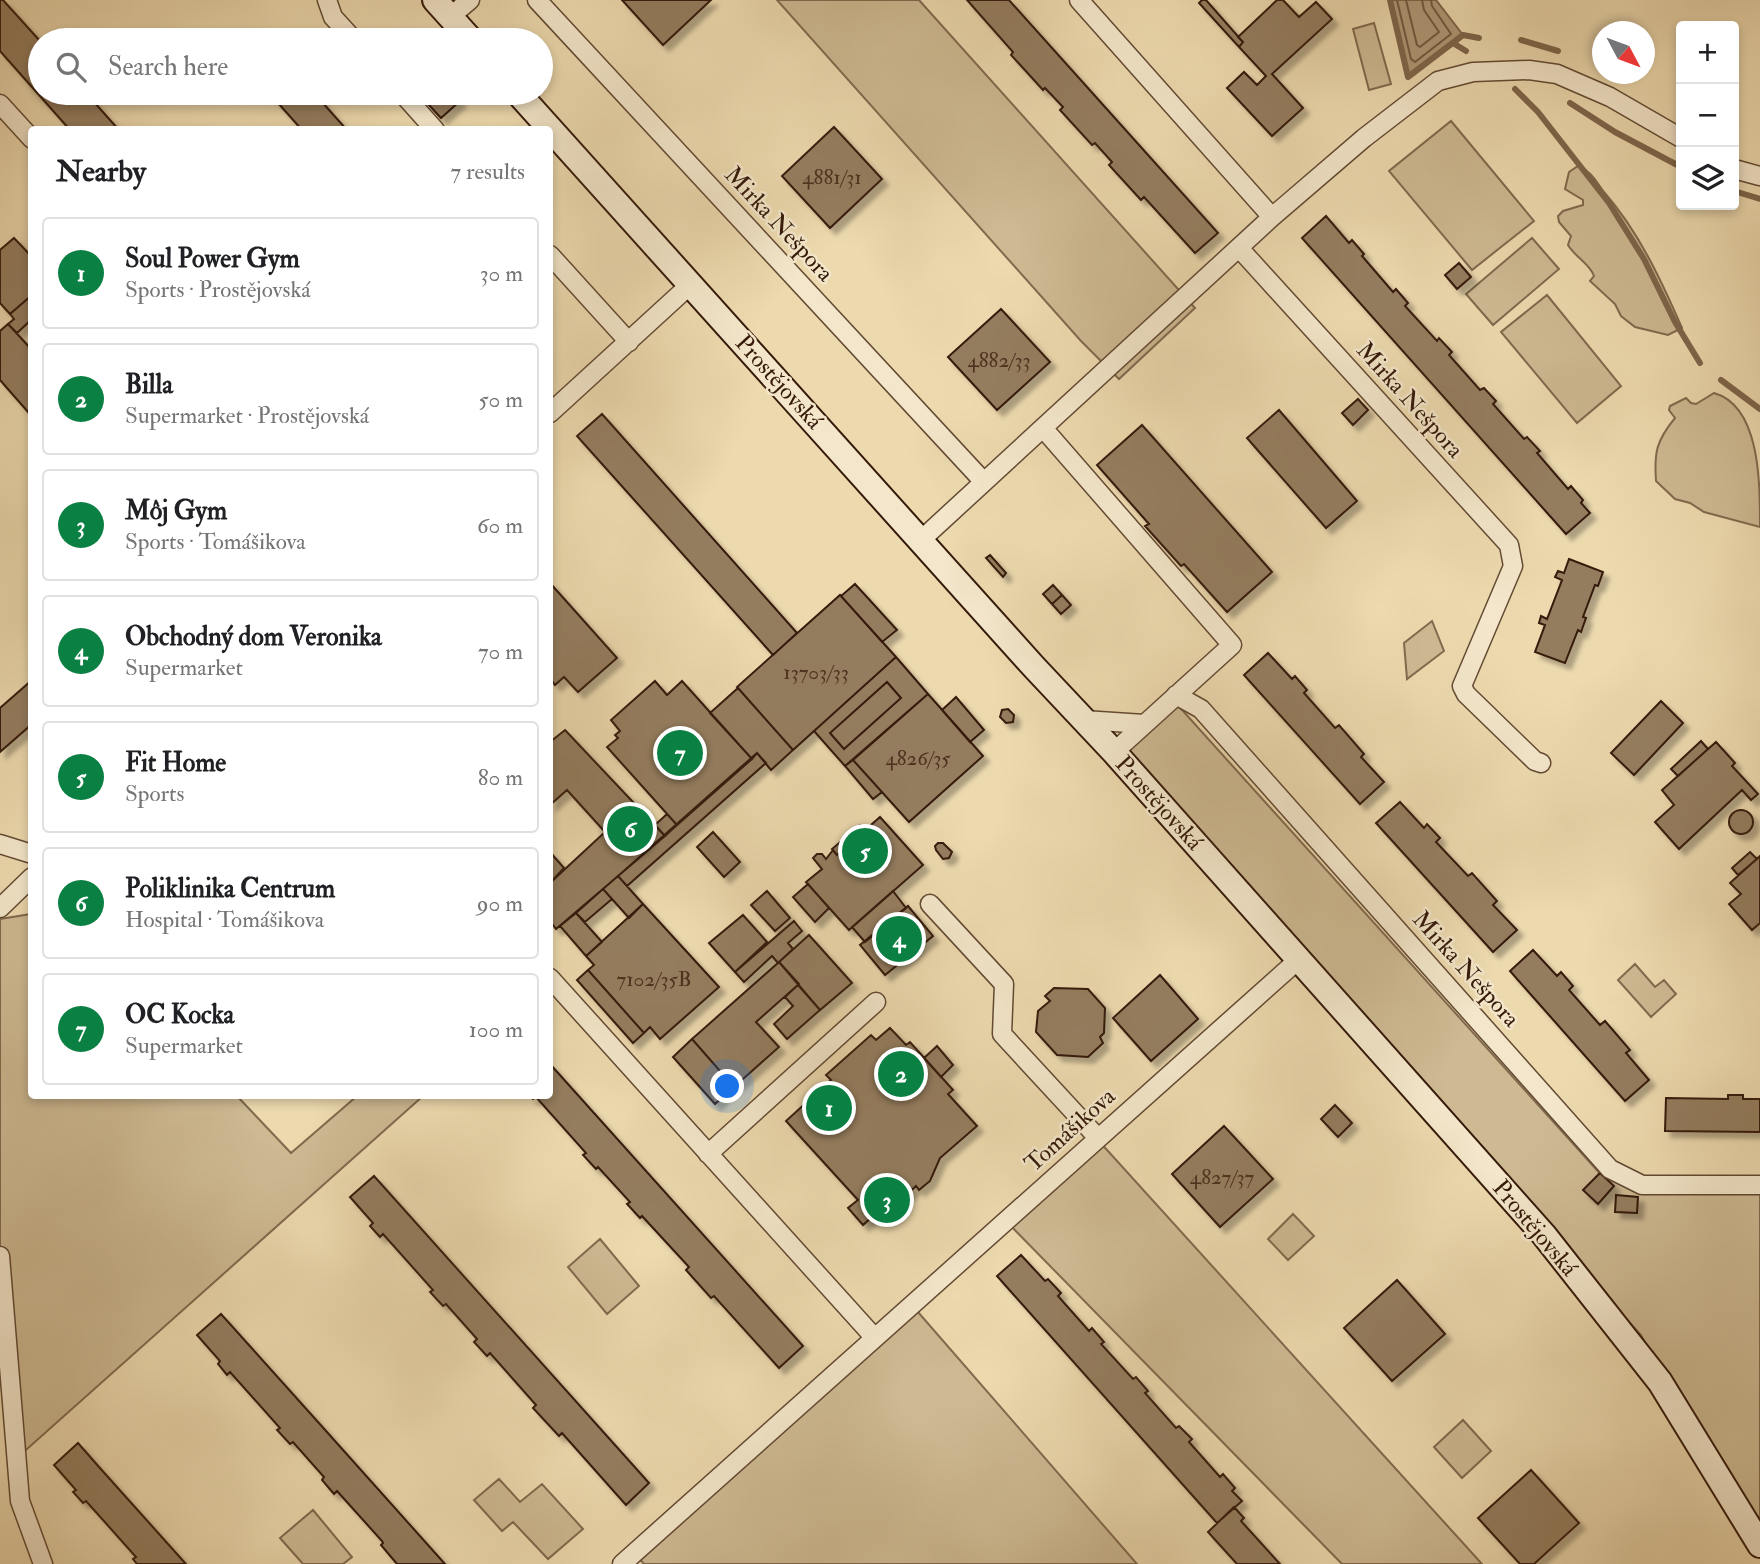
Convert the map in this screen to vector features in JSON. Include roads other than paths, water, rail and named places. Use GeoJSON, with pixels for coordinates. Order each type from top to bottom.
{"type":"FeatureCollection","features":[{"type":"Feature","properties":{"kind":"street"},"geometry":{"type":"LineString","coordinates":[[460,28],[443,9],[470,0]]}},
{"type":"Feature","properties":{"kind":"street","name":"Mirka Nešpora"},"geometry":{"type":"LineString","coordinates":[[537,0],[984,482]]}},
{"type":"Feature","properties":{"kind":"street"},"geometry":{"type":"LineString","coordinates":[[1079,0],[1272,217]]}},
{"type":"Feature","properties":{"kind":"street"},"geometry":{"type":"LineString","coordinates":[[330,8],[345,28]]}},
{"type":"Feature","properties":{"kind":"street"},"geometry":{"type":"LineString","coordinates":[[921,540],[1272,217],[1364,138],[1438,81],[1473,72],[1529,70],[1557,75],[1610,97],[1676,135]]}},
{"type":"Feature","properties":{"kind":"street"},"geometry":{"type":"LineString","coordinates":[[0,104],[28,135]]}},
{"type":"Feature","properties":{"kind":"street"},"geometry":{"type":"LineString","coordinates":[[413,105],[431,126]]}},
{"type":"Feature","properties":{"kind":"street","name":"Prostějovská"},"geometry":{"type":"LineString","coordinates":[[529,105],[548,126]]}},
{"type":"Feature","properties":{"kind":"street","name":"Prostějovská"},"geometry":{"type":"LineString","coordinates":[[553,132],[1114,752],[1544,1235],[1660,1382],[1760,1545]]}},
{"type":"Feature","properties":{"kind":"street"},"geometry":{"type":"LineString","coordinates":[[1739,170],[1760,176]]}},
{"type":"Feature","properties":{"kind":"street","name":"Mirka Nešpora"},"geometry":{"type":"LineString","coordinates":[[1239,247],[1509,545],[1513,566],[1462,686],[1466,694],[1506,734],[1535,761],[1541,763]]}},
{"type":"Feature","properties":{"kind":"street"},"geometry":{"type":"LineString","coordinates":[[553,258],[629,342]]}},
{"type":"Feature","properties":{"kind":"street"},"geometry":{"type":"LineString","coordinates":[[553,410],[691,284]]}},
{"type":"Feature","properties":{"kind":"street"},"geometry":{"type":"LineString","coordinates":[[1043,428],[1232,645],[1114,752]]}},
{"type":"Feature","properties":{"kind":"street","name":"Mirka Nešpora"},"geometry":{"type":"LineString","coordinates":[[1176,695],[1201,709],[1611,1169],[1642,1185],[1760,1185]]}},
{"type":"Feature","properties":{"kind":"street"},"geometry":{"type":"LineString","coordinates":[[1084,720],[1144,724]]}},
{"type":"Feature","properties":{"kind":"street"},"geometry":{"type":"LineString","coordinates":[[0,844],[28,853]]}},
{"type":"Feature","properties":{"kind":"street"},"geometry":{"type":"LineString","coordinates":[[0,908],[28,881]]}},
{"type":"Feature","properties":{"kind":"street"},"geometry":{"type":"LineString","coordinates":[[930,904],[1004,984],[1002,1034],[1098,1138]]}},
{"type":"Feature","properties":{"kind":"street","name":"Tomášikova"},"geometry":{"type":"LineString","coordinates":[[622,1564],[1298,960]]}},
{"type":"Feature","properties":{"kind":"street"},"geometry":{"type":"LineString","coordinates":[[553,981],[874,1337]]}},
{"type":"Feature","properties":{"kind":"street"},"geometry":{"type":"LineString","coordinates":[[708,1154],[876,1002]]}},
{"type":"Feature","properties":{"kind":"street"},"geometry":{"type":"LineString","coordinates":[[0,1256],[20,1501],[43,1564]]}},
{"type":"Feature","properties":{"kind":"water"},"geometry":{"type":"Polygon","coordinates":[[[1390,0],[1436,0],[1463,35],[1408,77],[1390,0]]]}},
{"type":"Feature","properties":{"kind":"waterway"},"geometry":{"type":"LineString","coordinates":[[1390,0],[1408,77],[1463,35],[1479,38]]}},
{"type":"Feature","properties":{"kind":"waterway"},"geometry":{"type":"LineString","coordinates":[[1521,40],[1558,51]]}},
{"type":"Feature","properties":{"kind":"waterway"},"geometry":{"type":"LineString","coordinates":[[1453,43],[1466,51]]}},
{"type":"Feature","properties":{"kind":"waterway"},"geometry":{"type":"LineString","coordinates":[[1515,89],[1538,112],[1609,203],[1644,259],[1675,322],[1700,363]]}},
{"type":"Feature","properties":{"kind":"waterway"},"geometry":{"type":"LineString","coordinates":[[1570,103],[1615,132],[1676,164]]}},
{"type":"Feature","properties":{"kind":"waterway"},"geometry":{"type":"LineString","coordinates":[[1739,193],[1760,199]]}},
{"type":"Feature","properties":{"kind":"waterway"},"geometry":{"type":"LineString","coordinates":[[1721,380],[1760,409]]}},
{"type":"Feature","properties":{"kind":"place","name":"OC Kocka"},"geometry":{"type":"Point","coordinates":[680,753]}},
{"type":"Feature","properties":{"kind":"place","name":"Poliklinika Centrum"},"geometry":{"type":"Point","coordinates":[630,829]}},
{"type":"Feature","properties":{"kind":"place","name":"Fit Home"},"geometry":{"type":"Point","coordinates":[865,851]}},
{"type":"Feature","properties":{"kind":"place","name":"Obchodný dom Veronika"},"geometry":{"type":"Point","coordinates":[899,939]}},
{"type":"Feature","properties":{"kind":"place","name":"Billa"},"geometry":{"type":"Point","coordinates":[901,1074]}},
{"type":"Feature","properties":{"kind":"place","name":"Soul Power Gym"},"geometry":{"type":"Point","coordinates":[829,1108]}},
{"type":"Feature","properties":{"kind":"place","name":"Môj Gym"},"geometry":{"type":"Point","coordinates":[887,1200]}}]}
